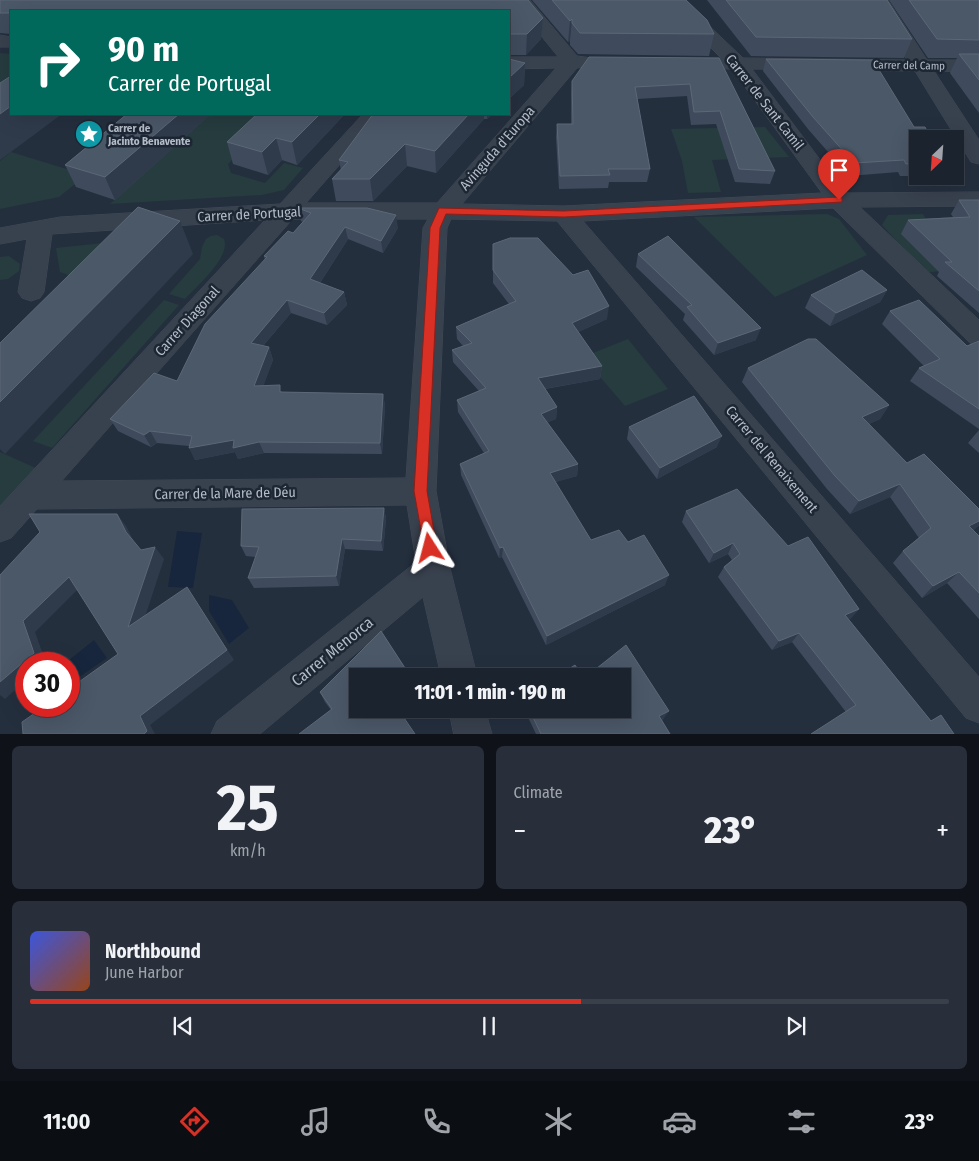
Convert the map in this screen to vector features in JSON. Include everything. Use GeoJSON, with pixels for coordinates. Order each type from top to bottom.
{"type":"FeatureCollection","features":[{"type":"Feature","properties":{"kind":"street"},"geometry":{"type":"LineString","coordinates":[[521,0],[572,62]]}},
{"type":"Feature","properties":{"kind":"street","name":"Carrer de Sant Camil"},"geometry":{"type":"LineString","coordinates":[[672,0],[737,63],[839,200],[979,336]]}},
{"type":"Feature","properties":{"kind":"street"},"geometry":{"type":"LineString","coordinates":[[879,0],[979,157]]}},
{"type":"Feature","properties":{"kind":"street","name":"Avinguda d'Europa"},"geometry":{"type":"LineString","coordinates":[[457,668],[433,568],[421,491],[435,228],[443,211],[572,62]]}},
{"type":"Feature","properties":{"kind":"street"},"geometry":{"type":"LineString","coordinates":[[510,63],[602,62]]}},
{"type":"Feature","properties":{"kind":"street","name":"Carrer del Camp"},"geometry":{"type":"LineString","coordinates":[[669,62],[979,66]]}},
{"type":"Feature","properties":{"kind":"street","name":"Carrer Diagonal"},"geometry":{"type":"LineString","coordinates":[[0,528],[373,115]]}},
{"type":"Feature","properties":{"kind":"street","name":"Carrer de Portugal"},"geometry":{"type":"LineString","coordinates":[[0,236],[60,225],[214,227],[286,211],[443,211],[564,214],[839,200],[979,199]]}},
{"type":"Feature","properties":{"kind":"street","name":"Carrer del Renaixement"},"geometry":{"type":"LineString","coordinates":[[564,214],[979,705]]}},
{"type":"Feature","properties":{"kind":"street"},"geometry":{"type":"LineString","coordinates":[[214,227],[243,221],[256,232],[257,244]]}},
{"type":"Feature","properties":{"kind":"street"},"geometry":{"type":"LineString","coordinates":[[31,292],[41,229]]}},
{"type":"Feature","properties":{"kind":"street","name":"Carrer de la Mare de Déu"},"geometry":{"type":"LineString","coordinates":[[30,495],[421,491]]}},
{"type":"Feature","properties":{"kind":"street","name":"Carrer Menorca"},"geometry":{"type":"LineString","coordinates":[[230,734],[433,568]]}},
{"type":"Feature","properties":{"kind":"street"},"geometry":{"type":"LineString","coordinates":[[469,718],[473,734]]}},
{"type":"Feature","properties":{"kind":"green space"},"geometry":{"type":"Polygon","coordinates":[[[0,53],[10,54],[10,115],[0,129],[0,53]]]}},
{"type":"Feature","properties":{"kind":"green space"},"geometry":{"type":"Polygon","coordinates":[[[210,115],[289,115],[274,118],[228,164],[231,173],[265,183],[284,163],[303,168],[284,190],[262,195],[110,204],[210,115]]]}},
{"type":"Feature","properties":{"kind":"green space"},"geometry":{"type":"Polygon","coordinates":[[[765,127],[789,157],[712,160],[721,192],[688,193],[682,161],[671,129],[765,127]]]}},
{"type":"Feature","properties":{"kind":"green space"},"geometry":{"type":"Polygon","coordinates":[[[11,152],[86,175],[59,197],[0,209],[0,161],[11,152]]]}},
{"type":"Feature","properties":{"kind":"green space"},"geometry":{"type":"Polygon","coordinates":[[[827,214],[839,219],[867,255],[775,297],[694,217],[827,214]]]}},
{"type":"Feature","properties":{"kind":"green space"},"geometry":{"type":"Polygon","coordinates":[[[923,214],[933,232],[944,271],[929,272],[882,225],[888,215],[923,214]]]}},
{"type":"Feature","properties":{"kind":"green space"},"geometry":{"type":"Polygon","coordinates":[[[217,235],[224,239],[225,246],[223,254],[212,271],[185,299],[169,294],[200,259],[202,247],[206,239],[217,235]]]}},
{"type":"Feature","properties":{"kind":"green space"},"geometry":{"type":"Polygon","coordinates":[[[150,238],[101,287],[60,272],[56,248],[150,238]]]}},
{"type":"Feature","properties":{"kind":"green space"},"geometry":{"type":"Polygon","coordinates":[[[9,256],[20,264],[19,271],[8,279],[0,280],[0,257],[9,256]]]}},
{"type":"Feature","properties":{"kind":"green space"},"geometry":{"type":"Polygon","coordinates":[[[164,300],[179,305],[52,448],[33,441],[164,300]]]}},
{"type":"Feature","properties":{"kind":"green space"},"geometry":{"type":"Polygon","coordinates":[[[628,339],[668,389],[625,406],[583,357],[628,339]]]}},
{"type":"Feature","properties":{"kind":"green space"},"geometry":{"type":"Polygon","coordinates":[[[0,452],[49,474],[0,528],[0,452]]]}},
{"type":"Feature","properties":{"kind":"water"},"geometry":{"type":"Polygon","coordinates":[[[177,531],[202,533],[193,588],[168,587],[177,531]]]}},
{"type":"Feature","properties":{"kind":"water"},"geometry":{"type":"Polygon","coordinates":[[[209,595],[232,600],[249,628],[229,644],[209,611],[209,595]]]}},
{"type":"Feature","properties":{"kind":"water"},"geometry":{"type":"Polygon","coordinates":[[[94,640],[107,658],[80,676],[79,652],[94,640]]]}},
{"type":"Feature","properties":{"kind":"building"},"geometry":{"type":"Polygon","coordinates":[[[0,0],[528,0],[543,18],[527,34],[510,34],[510,10],[10,10],[10,13],[0,13],[0,0]]]}},
{"type":"Feature","properties":{"kind":"building"},"geometry":{"type":"Polygon","coordinates":[[[552,0],[686,0],[707,20],[714,34],[580,33],[572,23],[572,19],[570,21],[552,0]]]}},
{"type":"Feature","properties":{"kind":"building"},"geometry":{"type":"Polygon","coordinates":[[[726,0],[887,0],[912,39],[756,37],[726,0]]]}},
{"type":"Feature","properties":{"kind":"building"},"geometry":{"type":"Polygon","coordinates":[[[909,0],[979,0],[979,40],[937,39],[909,0]]]}},
{"type":"Feature","properties":{"kind":"building"},"geometry":{"type":"Polygon","coordinates":[[[959,54],[979,54],[979,80],[959,54]]]}},
{"type":"Feature","properties":{"kind":"building"},"geometry":{"type":"Polygon","coordinates":[[[589,57],[719,58],[775,171],[739,169],[720,111],[694,112],[690,84],[635,87],[650,169],[608,169],[610,175],[560,176],[557,124],[573,124],[572,81],[589,57]]]}},
{"type":"Feature","properties":{"kind":"building"},"geometry":{"type":"Polygon","coordinates":[[[510,59],[525,63],[510,77],[510,59]]]}},
{"type":"Feature","properties":{"kind":"building"},"geometry":{"type":"Polygon","coordinates":[[[766,59],[873,60],[914,127],[925,127],[926,130],[909,130],[909,164],[906,164],[904,160],[854,163],[813,117],[766,59]]]}},
{"type":"Feature","properties":{"kind":"building"},"geometry":{"type":"Polygon","coordinates":[[[10,77],[10,107],[0,114],[0,83],[10,77]]]}},
{"type":"Feature","properties":{"kind":"building"},"geometry":{"type":"Polygon","coordinates":[[[126,115],[178,115],[105,177],[65,165],[126,115]]]}},
{"type":"Feature","properties":{"kind":"building"},"geometry":{"type":"Polygon","coordinates":[[[256,115],[319,115],[292,142],[276,138],[262,152],[227,142],[256,115]]]}},
{"type":"Feature","properties":{"kind":"building"},"geometry":{"type":"Polygon","coordinates":[[[372,115],[468,115],[435,151],[405,144],[370,179],[332,179],[348,162],[339,160],[372,115]]]}},
{"type":"Feature","properties":{"kind":"building"},"geometry":{"type":"Polygon","coordinates":[[[959,200],[979,200],[979,291],[945,262],[952,262],[908,220],[970,217],[959,200]]]}},
{"type":"Feature","properties":{"kind":"building"},"geometry":{"type":"Polygon","coordinates":[[[138,207],[180,221],[0,402],[0,343],[138,207]]]}},
{"type":"Feature","properties":{"kind":"building"},"geometry":{"type":"Polygon","coordinates":[[[298,208],[367,208],[396,215],[381,241],[345,227],[310,279],[344,292],[324,313],[287,300],[251,343],[269,347],[254,386],[280,385],[280,392],[383,394],[380,443],[259,442],[233,448],[234,440],[189,448],[192,436],[150,431],[144,435],[110,419],[154,373],[177,381],[205,324],[267,257],[264,256],[288,231],[293,233],[311,213],[298,208]]]}},
{"type":"Feature","properties":{"kind":"building"},"geometry":{"type":"Polygon","coordinates":[[[668,236],[761,328],[718,343],[687,307],[692,305],[638,254],[668,236]]]}},
{"type":"Feature","properties":{"kind":"building"},"geometry":{"type":"Polygon","coordinates":[[[510,238],[538,238],[573,275],[588,270],[609,306],[572,323],[602,366],[538,378],[557,407],[541,414],[578,464],[550,473],[591,540],[619,530],[628,542],[644,535],[669,575],[547,636],[503,547],[500,548],[460,464],[489,451],[457,400],[486,388],[452,350],[472,343],[456,327],[516,301],[493,270],[493,244],[510,238]]]}},
{"type":"Feature","properties":{"kind":"building"},"geometry":{"type":"Polygon","coordinates":[[[862,270],[887,290],[836,313],[811,295],[862,270]]]}},
{"type":"Feature","properties":{"kind":"building"},"geometry":{"type":"Polygon","coordinates":[[[919,300],[967,346],[979,341],[979,409],[919,368],[940,359],[890,311],[919,300]]]}},
{"type":"Feature","properties":{"kind":"building"},"geometry":{"type":"Polygon","coordinates":[[[808,339],[816,339],[889,405],[862,417],[907,463],[924,454],[979,509],[979,521],[969,526],[979,536],[979,593],[959,572],[933,586],[903,551],[931,528],[900,484],[859,501],[835,476],[748,368],[808,339]]]}},
{"type":"Feature","properties":{"kind":"building"},"geometry":{"type":"Polygon","coordinates":[[[694,396],[722,436],[660,468],[629,427],[694,396]]]}},
{"type":"Feature","properties":{"kind":"building"},"geometry":{"type":"Polygon","coordinates":[[[737,489],[788,546],[808,537],[859,609],[845,615],[931,721],[941,715],[954,734],[811,734],[856,705],[799,633],[779,641],[724,567],[740,554],[733,543],[714,553],[686,511],[737,489]]]}},
{"type":"Feature","properties":{"kind":"building"},"geometry":{"type":"Polygon","coordinates":[[[384,508],[381,541],[342,539],[336,576],[248,578],[259,547],[241,546],[242,509],[384,508]]]}},
{"type":"Feature","properties":{"kind":"building"},"geometry":{"type":"Polygon","coordinates":[[[29,514],[117,514],[126,532],[141,550],[155,547],[128,627],[187,587],[227,650],[140,716],[147,731],[144,734],[23,734],[22,722],[29,717],[80,717],[80,681],[118,654],[69,577],[23,621],[34,652],[15,652],[15,669],[0,682],[0,575],[40,532],[29,514]]]}},
{"type":"Feature","properties":{"kind":"building"},"geometry":{"type":"Polygon","coordinates":[[[381,631],[405,668],[349,668],[349,718],[404,718],[415,734],[299,734],[332,709],[320,692],[381,631]]]}},
{"type":"Feature","properties":{"kind":"building"},"geometry":{"type":"Polygon","coordinates":[[[626,645],[669,711],[659,716],[670,734],[541,734],[533,718],[631,718],[631,668],[597,668],[626,645]]]}},
{"type":"Feature","properties":{"kind":"place","name":"Carrer de Jacinto Benavente"},"geometry":{"type":"Point","coordinates":[89,134]}},
{"type":"Feature","properties":{"kind":"route"},"geometry":{"type":"LineString","coordinates":[[430,548],[421,491],[435,228],[443,211],[564,214],[839,200]]}}]}
